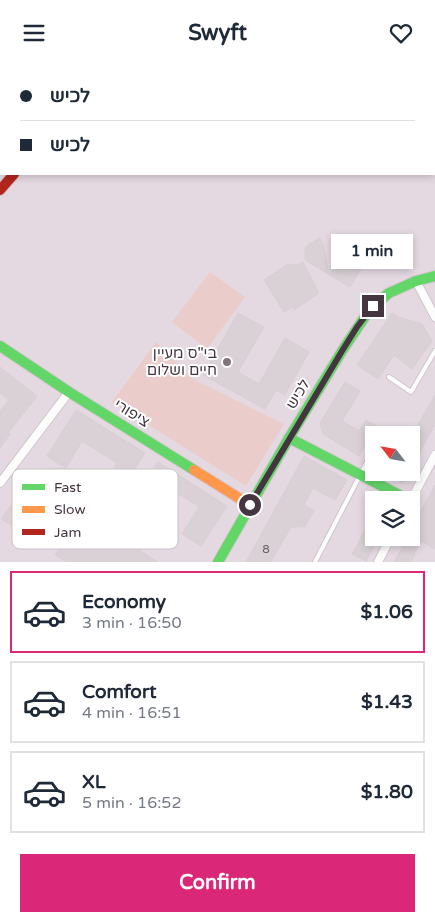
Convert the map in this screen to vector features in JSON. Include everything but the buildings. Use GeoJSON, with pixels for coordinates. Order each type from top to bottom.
{"type":"FeatureCollection","features":[{"type":"Feature","properties":{"kind":"street"},"geometry":{"type":"LineString","coordinates":[[0,190],[13,175]]}},
{"type":"Feature","properties":{"kind":"street","name":"לכיש"},"geometry":{"type":"LineString","coordinates":[[218,562],[289,438],[366,315],[373,306],[389,293],[416,281],[435,276]]}},
{"type":"Feature","properties":{"kind":"street"},"geometry":{"type":"LineString","coordinates":[[416,281],[435,317]]}},
{"type":"Feature","properties":{"kind":"street","name":"ציפורי"},"geometry":{"type":"LineString","coordinates":[[0,346],[69,392],[250,505]]}},
{"type":"Feature","properties":{"kind":"street"},"geometry":{"type":"LineString","coordinates":[[0,483],[69,392]]}},
{"type":"Feature","properties":{"kind":"street"},"geometry":{"type":"LineString","coordinates":[[289,438],[392,491]]}},
{"type":"Feature","properties":{"kind":"street"},"geometry":{"type":"LineString","coordinates":[[415,491],[435,455]]}},
{"type":"Feature","properties":{"kind":"street"},"geometry":{"type":"LineString","coordinates":[[378,562],[387,546]]}},
{"type":"Feature","properties":{"kind":"lane"},"geometry":{"type":"LineString","coordinates":[[389,377],[411,392],[435,351]]}},
{"type":"Feature","properties":{"kind":"lane"},"geometry":{"type":"LineString","coordinates":[[315,562],[365,466]]}},
{"type":"Feature","properties":{"kind":"shaded area"},"geometry":{"type":"Polygon","coordinates":[[[0,175],[435,175],[435,562],[0,562],[0,175]]]}},
{"type":"Feature","properties":{"kind":"shaded area"},"geometry":{"type":"Polygon","coordinates":[[[210,272],[245,297],[207,349],[172,322],[210,272]]]}},
{"type":"Feature","properties":{"kind":"shaded area"},"geometry":{"type":"Polygon","coordinates":[[[156,342],[193,379],[284,424],[246,486],[112,402],[156,342]]]}},
{"type":"Feature","properties":{"kind":"traffic: fast"},"geometry":{"type":"LineString","coordinates":[[218,562],[289,438],[366,315],[373,306],[389,293],[416,281],[435,276]]}},
{"type":"Feature","properties":{"kind":"traffic: fast"},"geometry":{"type":"LineString","coordinates":[[0,346],[69,392],[194,470]]}},
{"type":"Feature","properties":{"kind":"traffic: fast"},"geometry":{"type":"LineString","coordinates":[[289,438],[392,491]]}},
{"type":"Feature","properties":{"kind":"traffic: slow"},"geometry":{"type":"LineString","coordinates":[[194,470],[250,505]]}},
{"type":"Feature","properties":{"kind":"traffic: jam"},"geometry":{"type":"LineString","coordinates":[[0,190],[13,175]]}},
{"type":"Feature","properties":{"kind":"place","name":"בי\"ס מעיין חיים ושלום"},"geometry":{"type":"Point","coordinates":[227,362]}},
{"type":"Feature","properties":{"kind":"route"},"geometry":{"type":"LineString","coordinates":[[250,505],[342,351],[373,306]]}}]}
